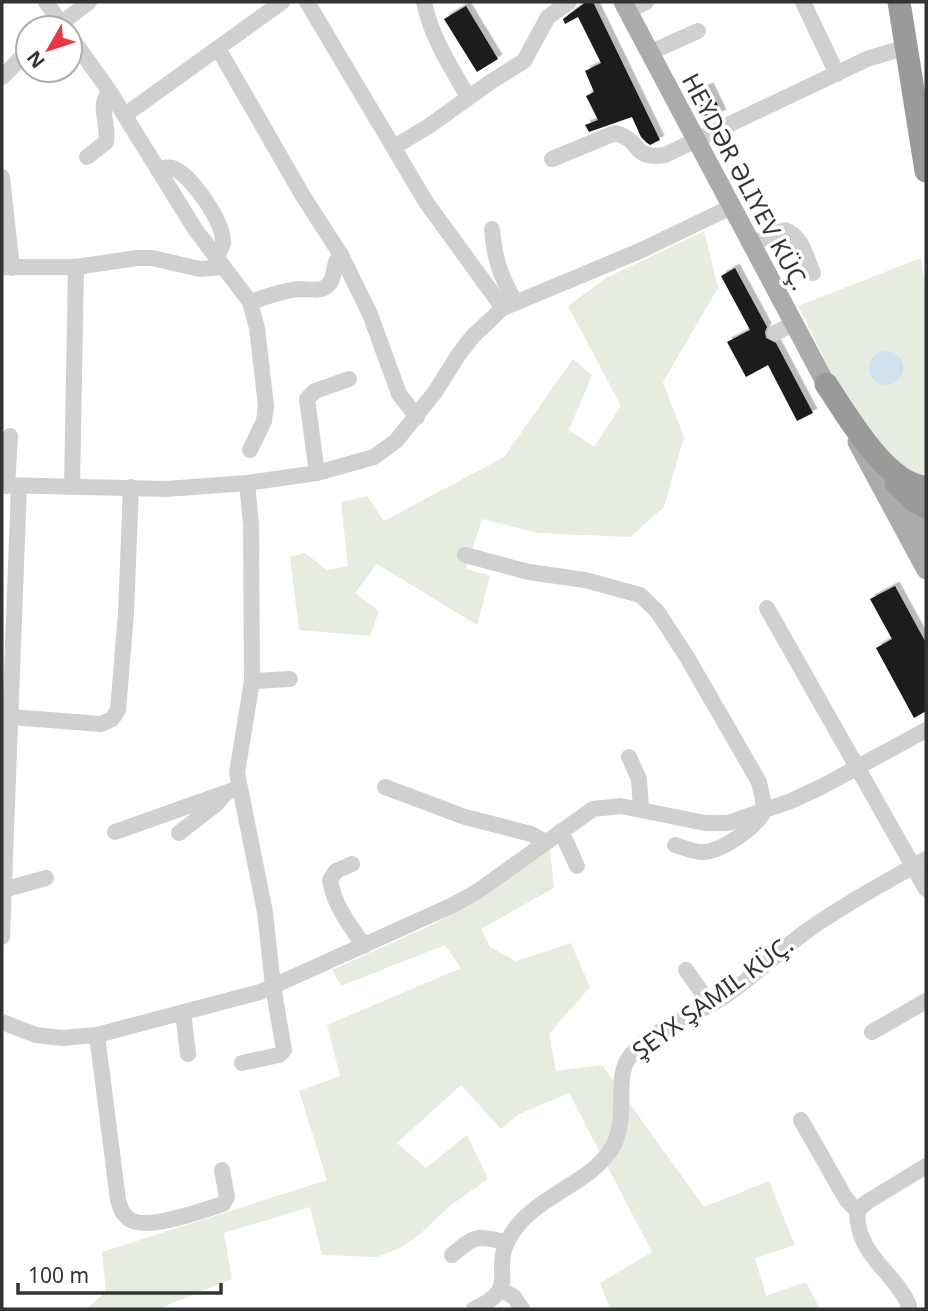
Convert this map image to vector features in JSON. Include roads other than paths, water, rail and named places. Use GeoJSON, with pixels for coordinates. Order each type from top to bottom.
{"type":"FeatureCollection","features":[{"type":"Feature","properties":{"kind":"highway"},"geometry":{"type":"LineString","coordinates":[[899,2],[926,171]]}},
{"type":"Feature","properties":{"kind":"highway"},"geometry":{"type":"LineString","coordinates":[[915,94],[926,138]]}},
{"type":"Feature","properties":{"kind":"highway"},"geometry":{"type":"LineString","coordinates":[[826,384],[863,445],[894,482],[926,507]]}},
{"type":"Feature","properties":{"kind":"highway"},"geometry":{"type":"LineString","coordinates":[[863,445],[906,482],[917,487],[926,487]]}},
{"type":"Feature","properties":{"kind":"main road","name":"HEYDƏR ƏLIYEV KÜÇ."},"geometry":{"type":"LineString","coordinates":[[625,6],[826,384]]}},
{"type":"Feature","properties":{"kind":"main road"},"geometry":{"type":"LineString","coordinates":[[863,445],[926,539]]}},
{"type":"Feature","properties":{"kind":"main road"},"geometry":{"type":"LineString","coordinates":[[863,445],[926,570]]}},
{"type":"Feature","properties":{"kind":"street"},"geometry":{"type":"LineString","coordinates":[[125,115],[219,50],[282,2]]}},
{"type":"Feature","properties":{"kind":"street"},"geometry":{"type":"LineString","coordinates":[[307,2],[447,233],[509,305]]}},
{"type":"Feature","properties":{"kind":"street"},"geometry":{"type":"LineString","coordinates":[[424,2],[438,44],[468,97]]}},
{"type":"Feature","properties":{"kind":"street"},"geometry":{"type":"LineString","coordinates":[[394,147],[524,61],[549,7],[569,2]]}},
{"type":"Feature","properties":{"kind":"street"},"geometry":{"type":"LineString","coordinates":[[625,6],[646,2]]}},
{"type":"Feature","properties":{"kind":"street"},"geometry":{"type":"LineString","coordinates":[[803,2],[837,74]]}},
{"type":"Feature","properties":{"kind":"street"},"geometry":{"type":"LineString","coordinates":[[649,53],[698,31]]}},
{"type":"Feature","properties":{"kind":"street"},"geometry":{"type":"LineString","coordinates":[[552,159],[615,133],[630,140],[649,158],[665,155],[867,59],[906,47]]}},
{"type":"Feature","properties":{"kind":"street"},"geometry":{"type":"LineString","coordinates":[[219,50],[303,196],[341,256],[370,314],[399,394],[417,417]]}},
{"type":"Feature","properties":{"kind":"street"},"geometry":{"type":"LineString","coordinates":[[84,58],[110,92],[220,263],[250,302],[261,352],[265,406],[264,421],[250,450]]}},
{"type":"Feature","properties":{"kind":"street"},"geometry":{"type":"LineString","coordinates":[[88,157],[106,142],[108,137],[103,105],[110,92]]}},
{"type":"Feature","properties":{"kind":"street"},"geometry":{"type":"LineString","coordinates":[[158,170],[166,167],[175,169],[192,182],[216,219],[221,233],[223,243],[220,263]]}},
{"type":"Feature","properties":{"kind":"street"},"geometry":{"type":"LineString","coordinates":[[2,177],[7,267],[76,268],[137,258],[152,258],[200,269],[220,263]]}},
{"type":"Feature","properties":{"kind":"street"},"geometry":{"type":"LineString","coordinates":[[9,486],[166,489],[247,483],[317,473],[374,457],[396,441],[417,417],[473,336],[509,305],[642,250],[731,207]]}},
{"type":"Feature","properties":{"kind":"street"},"geometry":{"type":"LineString","coordinates":[[492,229],[494,257],[509,305]]}},
{"type":"Feature","properties":{"kind":"street"},"geometry":{"type":"LineString","coordinates":[[751,244],[785,230],[794,233],[813,273]]}},
{"type":"Feature","properties":{"kind":"street"},"geometry":{"type":"LineString","coordinates":[[250,302],[286,291],[320,290],[332,279],[336,260],[341,256]]}},
{"type":"Feature","properties":{"kind":"street"},"geometry":{"type":"LineString","coordinates":[[72,487],[76,268]]}},
{"type":"Feature","properties":{"kind":"street"},"geometry":{"type":"LineString","coordinates":[[775,333],[793,324]]}},
{"type":"Feature","properties":{"kind":"street"},"geometry":{"type":"LineString","coordinates":[[317,473],[307,399],[315,391],[349,379]]}},
{"type":"Feature","properties":{"kind":"street"},"geometry":{"type":"LineString","coordinates":[[2,937],[11,718],[10,436]]}},
{"type":"Feature","properties":{"kind":"street"},"geometry":{"type":"LineString","coordinates":[[242,1063],[279,1055],[284,1050],[258,872],[233,790],[252,681],[251,524],[247,483]]}},
{"type":"Feature","properties":{"kind":"street"},"geometry":{"type":"LineString","coordinates":[[11,718],[101,723],[112,719],[118,710],[131,487]]}},
{"type":"Feature","properties":{"kind":"street"},"geometry":{"type":"LineString","coordinates":[[465,555],[529,572],[585,580],[640,595],[657,611],[687,657],[759,782],[765,810],[747,831],[711,850],[701,852],[675,845]]}},
{"type":"Feature","properties":{"kind":"street"},"geometry":{"type":"LineString","coordinates":[[767,608],[859,768],[920,863],[926,889]]}},
{"type":"Feature","properties":{"kind":"street"},"geometry":{"type":"LineString","coordinates":[[252,681],[290,679]]}},
{"type":"Feature","properties":{"kind":"street"},"geometry":{"type":"LineString","coordinates":[[2,1022],[36,1035],[62,1038],[97,1035],[273,986],[455,904],[478,891],[593,810],[621,806],[717,825],[742,819],[813,791],[926,730]]}},
{"type":"Feature","properties":{"kind":"street"},"geometry":{"type":"LineString","coordinates":[[629,757],[639,779],[641,809]]}},
{"type":"Feature","properties":{"kind":"street"},"geometry":{"type":"LineString","coordinates":[[386,787],[465,817],[531,834],[546,842]]}},
{"type":"Feature","properties":{"kind":"street"},"geometry":{"type":"LineString","coordinates":[[115,832],[233,790]]}},
{"type":"Feature","properties":{"kind":"street"},"geometry":{"type":"LineString","coordinates":[[179,833],[233,790]]}},
{"type":"Feature","properties":{"kind":"street"},"geometry":{"type":"LineString","coordinates":[[561,831],[576,866]]}},
{"type":"Feature","properties":{"kind":"street","name":"ŞEYX ŞAMIL KÜÇ."},"geometry":{"type":"LineString","coordinates":[[506,1242],[536,1207],[577,1180],[607,1155],[619,1132],[623,1115],[622,1074],[632,1053],[738,986],[829,915],[920,863]]}},
{"type":"Feature","properties":{"kind":"street"},"geometry":{"type":"LineString","coordinates":[[352,864],[336,871],[330,880],[332,895],[364,946]]}},
{"type":"Feature","properties":{"kind":"street"},"geometry":{"type":"LineString","coordinates":[[3,890],[46,878]]}},
{"type":"Feature","properties":{"kind":"street"},"geometry":{"type":"LineString","coordinates":[[686,970],[710,1004]]}},
{"type":"Feature","properties":{"kind":"street"},"geometry":{"type":"LineString","coordinates":[[872,1032],[926,1001]]}},
{"type":"Feature","properties":{"kind":"street"},"geometry":{"type":"LineString","coordinates":[[183,1012],[188,1054]]}},
{"type":"Feature","properties":{"kind":"street"},"geometry":{"type":"LineString","coordinates":[[97,1035],[118,1199],[121,1210],[128,1219],[145,1223],[160,1222],[223,1204],[227,1197],[222,1170]]}},
{"type":"Feature","properties":{"kind":"street"},"geometry":{"type":"LineString","coordinates":[[801,1120],[846,1199],[857,1211],[857,1222],[870,1254],[905,1296],[908,1309]]}},
{"type":"Feature","properties":{"kind":"street"},"geometry":{"type":"LineString","coordinates":[[857,1211],[926,1166]]}},
{"type":"Feature","properties":{"kind":"street"},"geometry":{"type":"LineString","coordinates":[[453,1255],[472,1238],[506,1242],[500,1289],[493,1299],[474,1309]]}},
{"type":"Feature","properties":{"kind":"street"},"geometry":{"type":"LineString","coordinates":[[500,1289],[514,1297],[522,1309]]}},
{"type":"Feature","properties":{"kind":"water"},"geometry":{"type":"Polygon","coordinates":[[[886,351],[898,356],[903,368],[898,380],[886,385],[874,380],[869,368],[874,356],[886,351]]]}}]}
